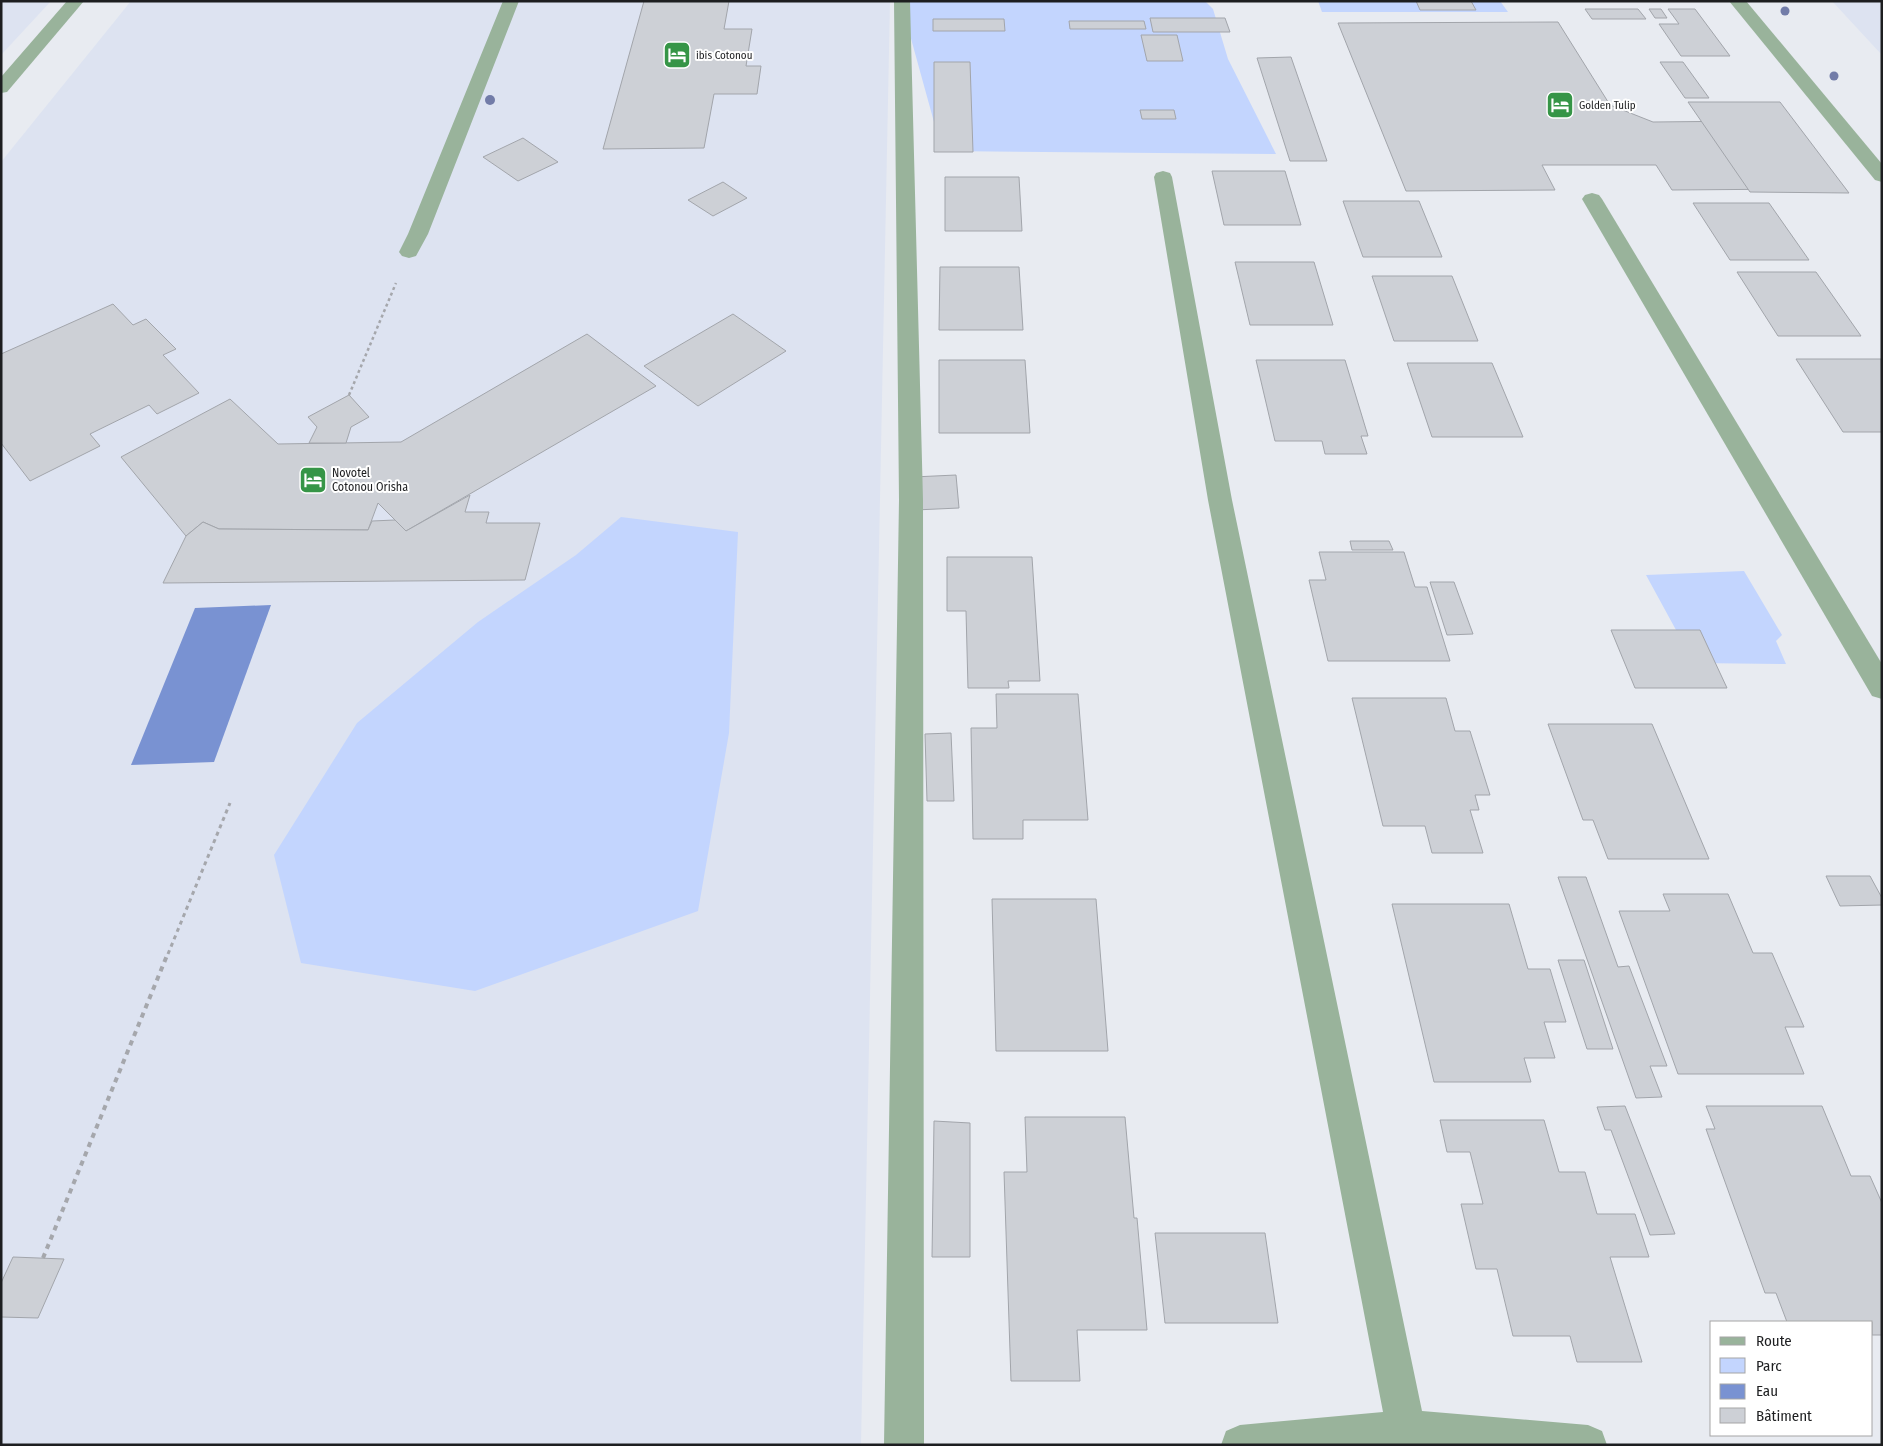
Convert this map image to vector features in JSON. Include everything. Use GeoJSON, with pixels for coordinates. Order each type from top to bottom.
{"type":"FeatureCollection","features":[{"type":"Feature","properties":{"kind":"street"},"geometry":{"type":"LineString","coordinates":[[1,88],[76,1]]}},
{"type":"Feature","properties":{"kind":"street"},"geometry":{"type":"LineString","coordinates":[[409,252],[418,234],[511,1]]}},
{"type":"Feature","properties":{"kind":"street"},"geometry":{"type":"LineString","coordinates":[[902,1],[911,500],[904,1445]]}},
{"type":"Feature","properties":{"kind":"street"},"geometry":{"type":"LineString","coordinates":[[1737,1],[1882,176]]}},
{"type":"Feature","properties":{"kind":"street"},"geometry":{"type":"LineString","coordinates":[[1163,176],[1220,500],[1408,1437]]}},
{"type":"Feature","properties":{"kind":"street"},"geometry":{"type":"LineString","coordinates":[[1592,199],[1882,688]]}},
{"type":"Feature","properties":{"kind":"street"},"geometry":{"type":"LineString","coordinates":[[1240,1445],[1408,1437],[1588,1445]]}},
{"type":"Feature","properties":{"kind":"path"},"geometry":{"type":"LineString","coordinates":[[349,395],[409,252]]}},
{"type":"Feature","properties":{"kind":"path"},"geometry":{"type":"LineString","coordinates":[[43,1258],[230,803]]}},
{"type":"Feature","properties":{"kind":"shaded area"},"geometry":{"type":"Polygon","coordinates":[[[1,1],[51,1],[1,55],[1,1]]]}},
{"type":"Feature","properties":{"kind":"shaded area"},"geometry":{"type":"Polygon","coordinates":[[[131,1],[890,1],[861,1445],[1,1445],[1,162],[131,1]]]}},
{"type":"Feature","properties":{"kind":"shaded area"},"geometry":{"type":"Polygon","coordinates":[[[1832,1],[1882,1],[1882,55],[1832,1]]]}},
{"type":"Feature","properties":{"kind":"green space"},"geometry":{"type":"Polygon","coordinates":[[[910,1],[1205,1],[1213,9],[1228,59],[1276,154],[942,151],[910,35],[910,1]]]}},
{"type":"Feature","properties":{"kind":"green space"},"geometry":{"type":"Polygon","coordinates":[[[1318,1],[1500,1],[1508,12],[1322,12],[1318,1]]]}},
{"type":"Feature","properties":{"kind":"green space"},"geometry":{"type":"Polygon","coordinates":[[[621,517],[738,532],[729,733],[698,911],[475,991],[301,963],[274,855],[357,723],[478,622],[576,555],[621,517]]]}},
{"type":"Feature","properties":{"kind":"green space"},"geometry":{"type":"Polygon","coordinates":[[[1744,571],[1782,635],[1776,641],[1786,664],[1694,663],[1646,575],[1744,571]]]}},
{"type":"Feature","properties":{"kind":"water"},"geometry":{"type":"Polygon","coordinates":[[[271,605],[214,762],[131,765],[195,608],[271,605]]]}},
{"type":"Feature","properties":{"kind":"building"},"geometry":{"type":"Polygon","coordinates":[[[644,1],[729,1],[724,29],[752,29],[746,66],[761,66],[757,94],[714,94],[704,148],[603,149],[644,1]]]}},
{"type":"Feature","properties":{"kind":"building"},"geometry":{"type":"Polygon","coordinates":[[[1416,1],[1471,1],[1476,10],[1420,10],[1416,1]]]}},
{"type":"Feature","properties":{"kind":"building"},"geometry":{"type":"Polygon","coordinates":[[[1585,9],[1638,9],[1646,19],[1592,19],[1585,9]]]}},
{"type":"Feature","properties":{"kind":"building"},"geometry":{"type":"Polygon","coordinates":[[[1649,9],[1661,9],[1667,18],[1655,18],[1649,9]]]}},
{"type":"Feature","properties":{"kind":"building"},"geometry":{"type":"Polygon","coordinates":[[[1668,9],[1695,9],[1730,56],[1681,56],[1659,24],[1679,24],[1668,9]]]}},
{"type":"Feature","properties":{"kind":"building"},"geometry":{"type":"Polygon","coordinates":[[[1150,18],[1225,18],[1230,32],[1153,32],[1150,18]]]}},
{"type":"Feature","properties":{"kind":"building"},"geometry":{"type":"Polygon","coordinates":[[[933,19],[1004,19],[1005,31],[933,31],[933,19]]]}},
{"type":"Feature","properties":{"kind":"building"},"geometry":{"type":"Polygon","coordinates":[[[1069,21],[1144,21],[1146,29],[1070,29],[1069,21]]]}},
{"type":"Feature","properties":{"kind":"building"},"geometry":{"type":"Polygon","coordinates":[[[1558,22],[1610,105],[1653,122],[1749,121],[1800,189],[1672,190],[1656,165],[1542,165],[1555,190],[1406,191],[1338,23],[1558,22]]]}},
{"type":"Feature","properties":{"kind":"building"},"geometry":{"type":"Polygon","coordinates":[[[1141,35],[1177,35],[1183,61],[1147,61],[1141,35]]]}},
{"type":"Feature","properties":{"kind":"building"},"geometry":{"type":"Polygon","coordinates":[[[1291,57],[1327,161],[1290,161],[1257,58],[1291,57]]]}},
{"type":"Feature","properties":{"kind":"building"},"geometry":{"type":"Polygon","coordinates":[[[934,62],[970,62],[973,152],[934,152],[934,62]]]}},
{"type":"Feature","properties":{"kind":"building"},"geometry":{"type":"Polygon","coordinates":[[[1660,62],[1683,62],[1709,98],[1685,98],[1660,62]]]}},
{"type":"Feature","properties":{"kind":"building"},"geometry":{"type":"Polygon","coordinates":[[[1688,102],[1780,102],[1849,193],[1750,192],[1688,102]]]}},
{"type":"Feature","properties":{"kind":"building"},"geometry":{"type":"Polygon","coordinates":[[[1140,110],[1174,110],[1176,119],[1142,119],[1140,110]]]}},
{"type":"Feature","properties":{"kind":"building"},"geometry":{"type":"Polygon","coordinates":[[[523,138],[558,162],[518,181],[483,157],[523,138]]]}},
{"type":"Feature","properties":{"kind":"building"},"geometry":{"type":"Polygon","coordinates":[[[1212,171],[1285,171],[1301,225],[1224,225],[1212,171]]]}},
{"type":"Feature","properties":{"kind":"building"},"geometry":{"type":"Polygon","coordinates":[[[945,177],[1019,177],[1022,231],[945,231],[945,177]]]}},
{"type":"Feature","properties":{"kind":"building"},"geometry":{"type":"Polygon","coordinates":[[[723,182],[747,198],[713,216],[688,200],[723,182]]]}},
{"type":"Feature","properties":{"kind":"building"},"geometry":{"type":"Polygon","coordinates":[[[1343,201],[1419,201],[1442,257],[1363,257],[1343,201]]]}},
{"type":"Feature","properties":{"kind":"building"},"geometry":{"type":"Polygon","coordinates":[[[1693,203],[1769,203],[1809,260],[1730,260],[1693,203]]]}},
{"type":"Feature","properties":{"kind":"building"},"geometry":{"type":"Polygon","coordinates":[[[1235,262],[1314,262],[1333,325],[1250,325],[1235,262]]]}},
{"type":"Feature","properties":{"kind":"building"},"geometry":{"type":"Polygon","coordinates":[[[940,267],[1019,267],[1023,330],[939,330],[940,267]]]}},
{"type":"Feature","properties":{"kind":"building"},"geometry":{"type":"Polygon","coordinates":[[[1737,272],[1816,272],[1861,336],[1778,336],[1737,272]]]}},
{"type":"Feature","properties":{"kind":"building"},"geometry":{"type":"Polygon","coordinates":[[[1372,276],[1452,276],[1478,341],[1394,341],[1372,276]]]}},
{"type":"Feature","properties":{"kind":"building"},"geometry":{"type":"Polygon","coordinates":[[[113,304],[133,325],[146,319],[176,349],[163,355],[199,393],[157,414],[149,405],[90,434],[100,446],[30,481],[1,443],[1,354],[113,304]]]}},
{"type":"Feature","properties":{"kind":"building"},"geometry":{"type":"Polygon","coordinates":[[[733,314],[786,351],[698,406],[644,366],[733,314]]]}},
{"type":"Feature","properties":{"kind":"building"},"geometry":{"type":"Polygon","coordinates":[[[587,334],[656,386],[406,531],[378,503],[368,530],[219,529],[203,522],[186,536],[121,457],[230,399],[278,444],[401,442],[587,334]]]}},
{"type":"Feature","properties":{"kind":"building"},"geometry":{"type":"Polygon","coordinates":[[[1796,359],[1881,359],[1882,432],[1843,432],[1796,359]]]}},
{"type":"Feature","properties":{"kind":"building"},"geometry":{"type":"Polygon","coordinates":[[[939,360],[1025,360],[1030,433],[939,433],[939,360]]]}},
{"type":"Feature","properties":{"kind":"building"},"geometry":{"type":"Polygon","coordinates":[[[1256,360],[1345,360],[1368,436],[1361,436],[1367,454],[1325,454],[1322,441],[1275,441],[1256,360]]]}},
{"type":"Feature","properties":{"kind":"building"},"geometry":{"type":"Polygon","coordinates":[[[1407,363],[1492,363],[1523,437],[1432,437],[1407,363]]]}},
{"type":"Feature","properties":{"kind":"building"},"geometry":{"type":"Polygon","coordinates":[[[349,395],[369,417],[351,427],[346,443],[309,443],[317,427],[308,417],[349,395]]]}},
{"type":"Feature","properties":{"kind":"building"},"geometry":{"type":"Polygon","coordinates":[[[956,475],[959,508],[915,510],[913,477],[956,475]]]}},
{"type":"Feature","properties":{"kind":"building"},"geometry":{"type":"Polygon","coordinates":[[[470,495],[465,512],[489,512],[486,523],[540,523],[525,580],[163,583],[186,536],[203,522],[219,529],[368,530],[372,521],[395,520],[406,531],[470,495]]]}},
{"type":"Feature","properties":{"kind":"building"},"geometry":{"type":"Polygon","coordinates":[[[1350,541],[1389,541],[1393,550],[1352,550],[1350,541]]]}},
{"type":"Feature","properties":{"kind":"building"},"geometry":{"type":"Polygon","coordinates":[[[1319,552],[1404,552],[1415,587],[1427,587],[1450,661],[1328,661],[1309,580],[1326,580],[1319,552]]]}},
{"type":"Feature","properties":{"kind":"building"},"geometry":{"type":"Polygon","coordinates":[[[947,557],[1032,557],[1040,681],[1008,681],[1009,688],[968,688],[966,611],[947,611],[947,557]]]}},
{"type":"Feature","properties":{"kind":"building"},"geometry":{"type":"Polygon","coordinates":[[[1430,582],[1454,582],[1473,634],[1447,635],[1430,582]]]}},
{"type":"Feature","properties":{"kind":"building"},"geometry":{"type":"Polygon","coordinates":[[[1611,630],[1700,630],[1727,688],[1635,688],[1611,630]]]}},
{"type":"Feature","properties":{"kind":"building"},"geometry":{"type":"Polygon","coordinates":[[[996,694],[1078,694],[1088,820],[1023,820],[1023,839],[973,839],[971,728],[997,728],[996,694]]]}},
{"type":"Feature","properties":{"kind":"building"},"geometry":{"type":"Polygon","coordinates":[[[1352,698],[1446,698],[1455,731],[1470,731],[1490,795],[1475,795],[1479,810],[1470,810],[1483,853],[1432,853],[1425,826],[1383,826],[1352,698]]]}},
{"type":"Feature","properties":{"kind":"building"},"geometry":{"type":"Polygon","coordinates":[[[1548,724],[1652,724],[1709,859],[1608,859],[1593,820],[1583,820],[1548,724]]]}},
{"type":"Feature","properties":{"kind":"building"},"geometry":{"type":"Polygon","coordinates":[[[951,733],[954,801],[927,801],[925,734],[951,733]]]}},
{"type":"Feature","properties":{"kind":"building"},"geometry":{"type":"Polygon","coordinates":[[[1826,876],[1870,876],[1882,898],[1882,905],[1840,906],[1826,876]]]}},
{"type":"Feature","properties":{"kind":"building"},"geometry":{"type":"Polygon","coordinates":[[[1558,877],[1586,877],[1618,967],[1629,966],[1667,1066],[1650,1066],[1662,1097],[1636,1098],[1558,877]]]}},
{"type":"Feature","properties":{"kind":"building"},"geometry":{"type":"Polygon","coordinates":[[[1663,894],[1728,894],[1753,953],[1772,953],[1804,1027],[1785,1027],[1804,1074],[1678,1074],[1619,911],[1670,911],[1663,894]]]}},
{"type":"Feature","properties":{"kind":"building"},"geometry":{"type":"Polygon","coordinates":[[[992,899],[1096,899],[1108,1051],[996,1051],[992,899]]]}},
{"type":"Feature","properties":{"kind":"building"},"geometry":{"type":"Polygon","coordinates":[[[1392,904],[1509,904],[1528,969],[1550,969],[1566,1022],[1544,1022],[1555,1058],[1524,1058],[1531,1082],[1434,1082],[1392,904]]]}},
{"type":"Feature","properties":{"kind":"building"},"geometry":{"type":"Polygon","coordinates":[[[1558,960],[1584,960],[1613,1049],[1587,1049],[1558,960]]]}},
{"type":"Feature","properties":{"kind":"building"},"geometry":{"type":"Polygon","coordinates":[[[1625,1106],[1675,1234],[1650,1235],[1611,1130],[1605,1130],[1597,1107],[1625,1106]]]}},
{"type":"Feature","properties":{"kind":"building"},"geometry":{"type":"Polygon","coordinates":[[[1706,1106],[1822,1106],[1851,1176],[1870,1176],[1882,1203],[1882,1335],[1873,1335],[1873,1321],[1787,1321],[1776,1293],[1765,1293],[1706,1129],[1715,1129],[1706,1106]]]}},
{"type":"Feature","properties":{"kind":"building"},"geometry":{"type":"Polygon","coordinates":[[[1025,1117],[1125,1117],[1134,1218],[1137,1218],[1147,1330],[1077,1330],[1080,1381],[1011,1381],[1004,1172],[1027,1172],[1025,1117]]]}},
{"type":"Feature","properties":{"kind":"building"},"geometry":{"type":"Polygon","coordinates":[[[1440,1120],[1544,1120],[1559,1172],[1585,1172],[1597,1214],[1635,1214],[1649,1257],[1610,1257],[1642,1362],[1577,1362],[1570,1336],[1513,1336],[1497,1269],[1476,1269],[1461,1204],[1483,1204],[1470,1152],[1447,1152],[1440,1120]]]}},
{"type":"Feature","properties":{"kind":"building"},"geometry":{"type":"Polygon","coordinates":[[[934,1121],[970,1123],[970,1257],[932,1257],[934,1121]]]}},
{"type":"Feature","properties":{"kind":"building"},"geometry":{"type":"Polygon","coordinates":[[[1155,1233],[1265,1233],[1278,1323],[1165,1323],[1155,1233]]]}},
{"type":"Feature","properties":{"kind":"building"},"geometry":{"type":"Polygon","coordinates":[[[13,1257],[64,1259],[38,1318],[1,1317],[1,1283],[13,1257]]]}},
{"type":"Feature","properties":{"kind":"place","name":"ibis Cotonou"},"geometry":{"type":"Point","coordinates":[677,55]}},
{"type":"Feature","properties":{"kind":"place","name":"Golden Tulip"},"geometry":{"type":"Point","coordinates":[1560,105]}},
{"type":"Feature","properties":{"kind":"place","name":"Novotel Cotonou Orisha"},"geometry":{"type":"Point","coordinates":[313,480]}}]}
